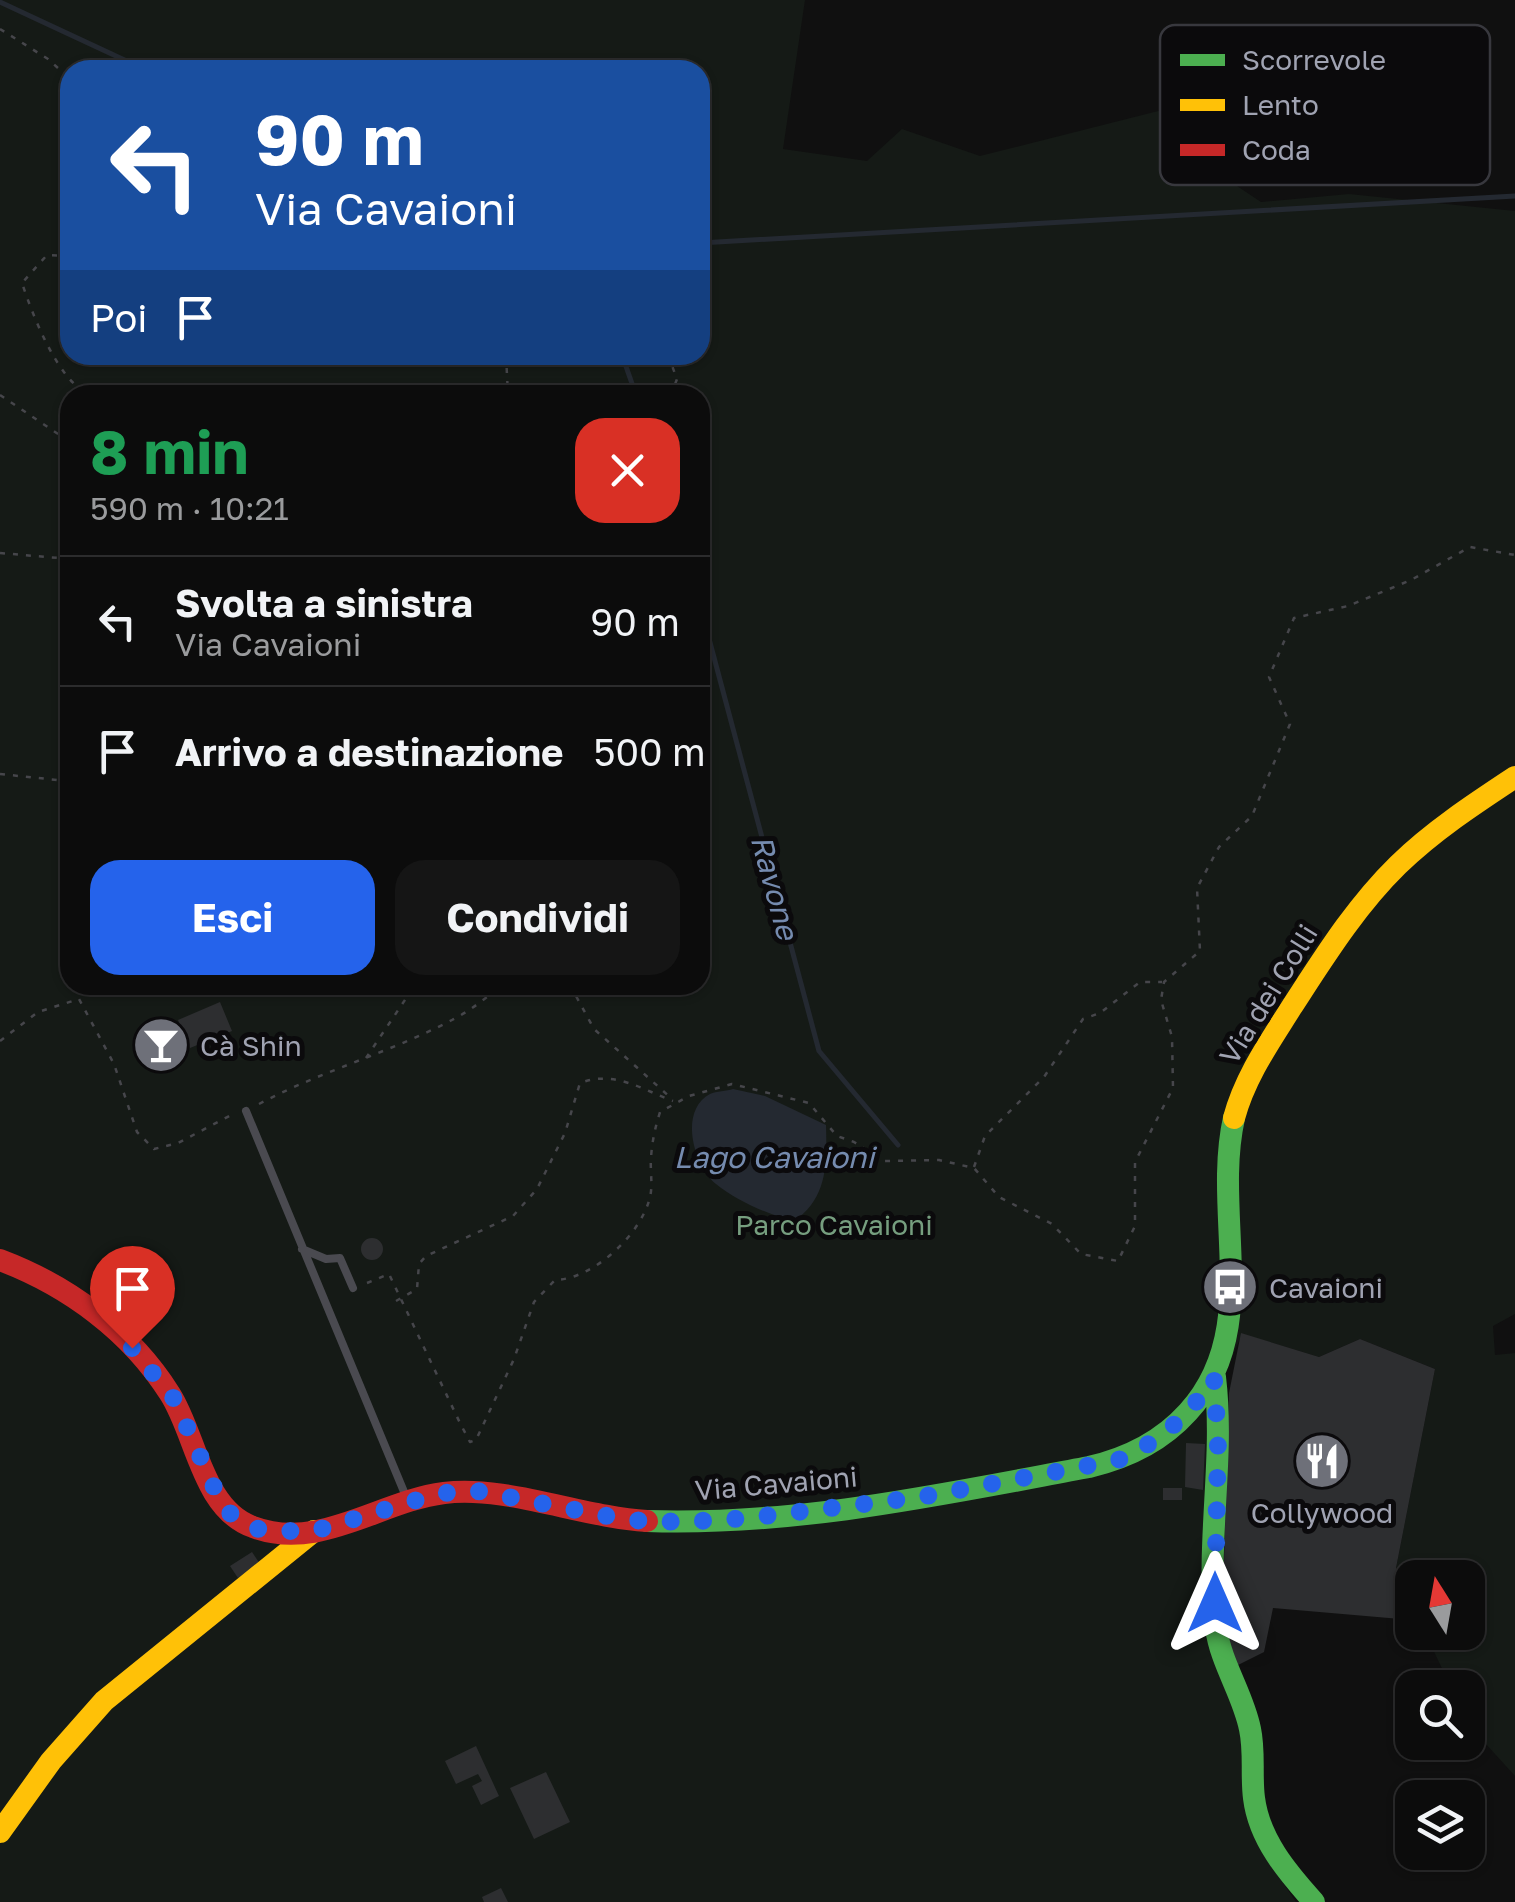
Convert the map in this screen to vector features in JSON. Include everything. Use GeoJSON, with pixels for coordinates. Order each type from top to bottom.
{"type":"FeatureCollection","features":[{"type":"Feature","properties":{"kind":"street","name":"Via dei Colli"},"geometry":{"type":"LineString","coordinates":[[1214,1378],[1225,1352],[1229,1327],[1227,1181],[1231,1133],[1249,1078],[1338,937],[1379,884],[1424,842],[1515,778]]}},
{"type":"Feature","properties":{"kind":"street","name":"Via Cavaioni"},"geometry":{"type":"LineString","coordinates":[[0,1260],[66,1293],[108,1324],[150,1365],[175,1400],[216,1491],[236,1519],[253,1528],[272,1531],[314,1531],[437,1494],[472,1490],[604,1517],[682,1522],[781,1515],[921,1497],[1118,1460],[1138,1452],[1188,1412],[1214,1378]]}},
{"type":"Feature","properties":{"kind":"street"},"geometry":{"type":"LineString","coordinates":[[1214,1378],[1218,1478],[1214,1580],[1218,1642],[1250,1730],[1260,1823],[1280,1861],[1314,1902]]}},
{"type":"Feature","properties":{"kind":"street","name":"Via Cavaioni"},"geometry":{"type":"LineString","coordinates":[[0,1832],[51,1760],[104,1701],[314,1531]]}},
{"type":"Feature","properties":{"kind":"lane"},"geometry":{"type":"LineString","coordinates":[[246,1111],[409,1503]]}},
{"type":"Feature","properties":{"kind":"lane"},"geometry":{"type":"LineString","coordinates":[[302,1249],[326,1259],[340,1258],[353,1288]]}},
{"type":"Feature","properties":{"kind":"path"},"geometry":{"type":"LineString","coordinates":[[0,29],[60,70]]}},
{"type":"Feature","properties":{"kind":"path"},"geometry":{"type":"LineString","coordinates":[[60,255],[46,254],[22,283],[36,325],[60,363]]}},
{"type":"Feature","properties":{"kind":"path"},"geometry":{"type":"LineString","coordinates":[[0,395],[60,435]]}},
{"type":"Feature","properties":{"kind":"path"},"geometry":{"type":"LineString","coordinates":[[353,1288],[389,1274],[460,1423],[470,1442],[476,1440],[514,1358],[534,1302],[555,1280],[573,1280],[590,1272],[624,1242],[650,1201],[653,1136],[660,1112],[674,1102],[732,1084],[809,1103],[837,1136],[884,1161],[938,1160],[974,1168],[999,1198],[1052,1224],[1081,1254],[1118,1261],[1134,1226],[1135,1162],[1173,1088],[1172,1037],[1161,1000],[1164,982],[1200,951],[1196,888],[1219,847],[1252,816],[1290,724],[1269,677],[1294,618],[1348,606],[1410,580],[1470,548],[1515,555]]}},
{"type":"Feature","properties":{"kind":"path"},"geometry":{"type":"LineString","coordinates":[[0,553],[60,559]]}},
{"type":"Feature","properties":{"kind":"path"},"geometry":{"type":"LineString","coordinates":[[0,774],[60,780]]}},
{"type":"Feature","properties":{"kind":"path"},"geometry":{"type":"LineString","coordinates":[[974,1168],[985,1136],[1044,1078],[1082,1019],[1100,1014],[1140,982],[1164,982]]}},
{"type":"Feature","properties":{"kind":"path"},"geometry":{"type":"LineString","coordinates":[[365,1059],[412,995]]}},
{"type":"Feature","properties":{"kind":"path"},"geometry":{"type":"LineString","coordinates":[[0,1041],[38,1012],[79,999],[114,1064],[137,1132],[154,1149],[178,1143],[305,1079],[365,1059],[454,1019],[489,995]]}},
{"type":"Feature","properties":{"kind":"path"},"geometry":{"type":"LineString","coordinates":[[575,995],[594,1029],[674,1102]]}},
{"type":"Feature","properties":{"kind":"path"},"geometry":{"type":"LineString","coordinates":[[399,1300],[418,1289],[419,1264],[426,1256],[502,1224],[536,1189],[565,1133],[580,1084],[606,1077],[627,1081],[674,1102]]}},
{"type":"Feature","properties":{"kind":"green space","name":"Parco Cavaioni"},"geometry":{"type":"Polygon","coordinates":[[[0,0],[805,0],[783,149],[867,161],[902,129],[980,156],[1160,111],[1160,185],[1236,185],[1261,202],[1349,194],[1515,211],[1515,1314],[1493,1326],[1495,1355],[1515,1353],[1515,1776],[1485,1743],[1485,1670],[1443,1670],[1433,1650],[1485,1650],[1485,1560],[1398,1560],[1435,1369],[1360,1339],[1319,1357],[1242,1334],[1211,1405],[1205,1635],[1243,1729],[1265,1856],[1296,1902],[0,1902],[0,0]]]}},
{"type":"Feature","properties":{"kind":"water","name":"Lago Cavaioni"},"geometry":{"type":"Polygon","coordinates":[[[733,1089],[765,1096],[826,1125],[825,1166],[819,1191],[794,1221],[734,1196],[716,1184],[701,1165],[693,1139],[694,1113],[710,1094],[733,1089]]]}},
{"type":"Feature","properties":{"kind":"building"},"geometry":{"type":"Polygon","coordinates":[[[220,1002],[232,1031],[190,1048],[178,1020],[220,1002]]]}},
{"type":"Feature","properties":{"kind":"building"},"geometry":{"type":"Polygon","coordinates":[[[160,1032],[167,1047],[146,1056],[139,1041],[160,1032]]]}},
{"type":"Feature","properties":{"kind":"building"},"geometry":{"type":"Polygon","coordinates":[[[372,1238],[380,1241],[380,1257],[372,1260],[364,1257],[361,1249],[364,1241],[372,1238]]]}},
{"type":"Feature","properties":{"kind":"building","name":"Collywood"},"geometry":{"type":"Polygon","coordinates":[[[1241,1333],[1319,1357],[1360,1339],[1435,1369],[1395,1560],[1395,1619],[1273,1608],[1264,1652],[1236,1666],[1222,1627],[1229,1393],[1241,1333]]]}},
{"type":"Feature","properties":{"kind":"building"},"geometry":{"type":"Polygon","coordinates":[[[1186,1443],[1205,1444],[1203,1490],[1185,1487],[1186,1443]]]}},
{"type":"Feature","properties":{"kind":"building"},"geometry":{"type":"Polygon","coordinates":[[[1163,1488],[1182,1488],[1182,1500],[1163,1500],[1163,1488]]]}},
{"type":"Feature","properties":{"kind":"building"},"geometry":{"type":"Polygon","coordinates":[[[252,1552],[260,1564],[238,1578],[230,1566],[252,1552]]]}},
{"type":"Feature","properties":{"kind":"building"},"geometry":{"type":"Polygon","coordinates":[[[476,1746],[499,1796],[481,1805],[472,1786],[482,1781],[478,1774],[456,1784],[445,1761],[476,1746]]]}},
{"type":"Feature","properties":{"kind":"building"},"geometry":{"type":"Polygon","coordinates":[[[546,1772],[570,1822],[534,1839],[510,1788],[546,1772]]]}},
{"type":"Feature","properties":{"kind":"building"},"geometry":{"type":"Polygon","coordinates":[[[501,1888],[508,1902],[484,1902],[482,1897],[501,1888]]]}},
{"type":"Feature","properties":{"kind":"waterway","name":"Ravone"},"geometry":{"type":"LineString","coordinates":[[0,2],[125,60]]}},
{"type":"Feature","properties":{"kind":"waterway"},"geometry":{"type":"LineString","coordinates":[[710,242],[1515,196]]}},
{"type":"Feature","properties":{"kind":"waterway","name":"Ravone"},"geometry":{"type":"LineString","coordinates":[[626,365],[632,385]]}},
{"type":"Feature","properties":{"kind":"waterway","name":"Ravone"},"geometry":{"type":"LineString","coordinates":[[710,642],[819,1051],[898,1145]]}},
{"type":"Feature","properties":{"kind":"traffic: fast"},"geometry":{"type":"LineString","coordinates":[[647,1521],[759,1518],[870,1506],[1089,1467],[1130,1454],[1155,1440],[1188,1412],[1211,1380],[1224,1345],[1230,1309],[1228,1194],[1234,1118]]}},
{"type":"Feature","properties":{"kind":"traffic: fast"},"geometry":{"type":"LineString","coordinates":[[1215,1377],[1216,1628],[1250,1729],[1254,1798],[1262,1827],[1284,1867],[1314,1902]]}},
{"type":"Feature","properties":{"kind":"traffic: slow"},"geometry":{"type":"LineString","coordinates":[[1234,1118],[1244,1088],[1266,1047],[1368,898],[1425,841],[1515,777]]}},
{"type":"Feature","properties":{"kind":"traffic: slow"},"geometry":{"type":"LineString","coordinates":[[0,1832],[51,1761],[104,1701],[314,1531]]}},
{"type":"Feature","properties":{"kind":"traffic: jam"},"geometry":{"type":"LineString","coordinates":[[0,1260],[74,1297],[137,1351],[179,1410],[211,1488],[236,1518],[253,1527],[302,1533],[420,1498],[468,1492],[518,1497],[647,1521]]}},
{"type":"Feature","properties":{"kind":"place","name":"Cà Shin"},"geometry":{"type":"Point","coordinates":[161,1045]}},
{"type":"Feature","properties":{"kind":"place","name":"Cavaioni"},"geometry":{"type":"Point","coordinates":[1230,1287]}},
{"type":"Feature","properties":{"kind":"place","name":"Collywood"},"geometry":{"type":"Point","coordinates":[1322,1461]}},
{"type":"Feature","properties":{"kind":"route"},"geometry":{"type":"LineString","coordinates":[[132,1348],[150,1365],[175,1400],[222,1505],[253,1528],[290,1533],[332,1528],[454,1491],[472,1490],[604,1517],[682,1522],[781,1515],[921,1497],[1093,1466],[1138,1452],[1188,1412],[1214,1378],[1218,1442],[1215,1603]]}}]}
